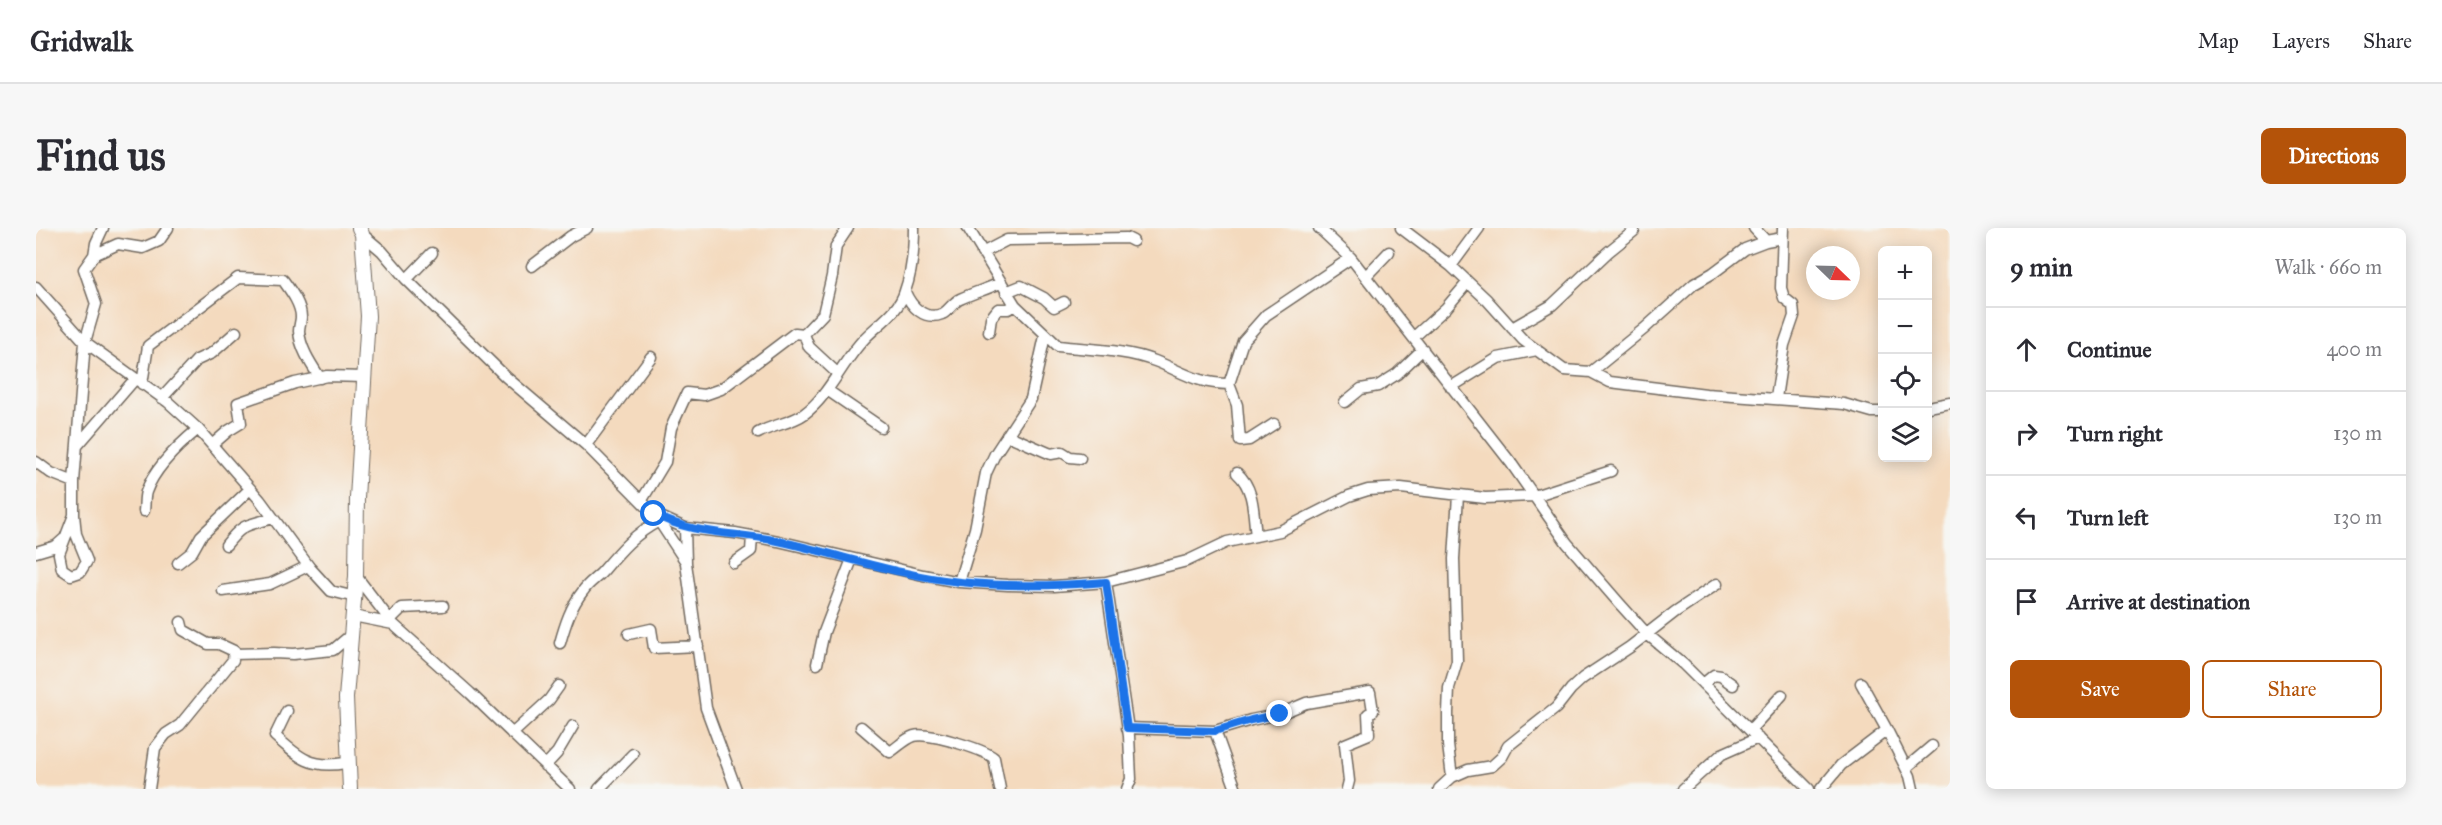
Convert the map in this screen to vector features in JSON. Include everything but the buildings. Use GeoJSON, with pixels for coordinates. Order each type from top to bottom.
{"type":"FeatureCollection","features":[{"type":"Feature","properties":{"kind":"main road"},"geometry":{"type":"LineString","coordinates":[[350,789],[346,698],[357,576],[357,498],[368,316],[360,231]]}},
{"type":"Feature","properties":{"kind":"street"},"geometry":{"type":"LineString","coordinates":[[74,515],[59,554],[62,569],[71,575],[80,572],[87,561],[76,534],[74,515],[74,482],[86,342],[96,304],[84,269],[94,255],[100,232],[118,244],[143,248],[159,241],[168,228]]}},
{"type":"Feature","properties":{"kind":"street"},"geometry":{"type":"LineString","coordinates":[[532,266],[571,236],[587,228]]}},
{"type":"Feature","properties":{"kind":"street"},"geometry":{"type":"LineString","coordinates":[[804,334],[823,314],[836,246],[848,228]]}},
{"type":"Feature","properties":{"kind":"street"},"geometry":{"type":"LineString","coordinates":[[758,433],[804,414],[826,390],[863,340],[893,312],[905,292],[914,245],[914,228]]}},
{"type":"Feature","properties":{"kind":"street"},"geometry":{"type":"LineString","coordinates":[[968,228],[1015,305],[1058,346],[1124,352],[1154,361],[1198,381],[1229,384]]}},
{"type":"Feature","properties":{"kind":"street"},"geometry":{"type":"LineString","coordinates":[[1319,228],[1351,258],[1366,276],[1505,455],[1567,543],[1647,634],[1703,684],[1809,789]]}},
{"type":"Feature","properties":{"kind":"street"},"geometry":{"type":"LineString","coordinates":[[1401,228],[1451,266],[1512,328],[1564,370],[1592,372],[1610,382],[1706,394],[1844,404],[1878,412]]}},
{"type":"Feature","properties":{"kind":"street"},"geometry":{"type":"LineString","coordinates":[[1451,266],[1479,228]]}},
{"type":"Feature","properties":{"kind":"street"},"geometry":{"type":"LineString","coordinates":[[1754,228],[1766,241]]}},
{"type":"Feature","properties":{"kind":"street"},"geometry":{"type":"LineString","coordinates":[[360,231],[506,377],[586,445],[642,500],[686,563]]}},
{"type":"Feature","properties":{"kind":"street"},"geometry":{"type":"LineString","coordinates":[[1512,328],[1552,305],[1608,252],[1634,231]]}},
{"type":"Feature","properties":{"kind":"street"},"geometry":{"type":"LineString","coordinates":[[1592,372],[1694,284],[1745,249],[1783,233],[1781,288],[1784,298],[1793,305],[1794,316],[1784,345],[1776,398]]}},
{"type":"Feature","properties":{"kind":"street"},"geometry":{"type":"LineString","coordinates":[[982,253],[1008,240],[1053,240],[1082,237],[1127,238],[1133,241]]}},
{"type":"Feature","properties":{"kind":"street"},"geometry":{"type":"LineString","coordinates":[[94,255],[118,244]]}},
{"type":"Feature","properties":{"kind":"street"},"geometry":{"type":"LineString","coordinates":[[1366,276],[1389,252]]}},
{"type":"Feature","properties":{"kind":"street"},"geometry":{"type":"LineString","coordinates":[[407,279],[432,253]]}},
{"type":"Feature","properties":{"kind":"street"},"geometry":{"type":"LineString","coordinates":[[1274,424],[1249,440],[1240,441],[1237,405],[1229,384],[1242,341],[1266,315],[1351,258]]}},
{"type":"Feature","properties":{"kind":"street"},"geometry":{"type":"LineString","coordinates":[[77,446],[138,381],[148,346],[238,278],[283,280],[298,304],[302,315],[299,330],[308,358],[320,378]]}},
{"type":"Feature","properties":{"kind":"street"},"geometry":{"type":"LineString","coordinates":[[1414,337],[1446,308],[1468,282]]}},
{"type":"Feature","properties":{"kind":"street"},"geometry":{"type":"LineString","coordinates":[[905,292],[912,306],[919,312],[933,315],[942,314],[957,300],[1003,287],[1021,286],[1044,298],[1054,307],[1064,302]]}},
{"type":"Feature","properties":{"kind":"street"},"geometry":{"type":"LineString","coordinates":[[36,287],[86,342],[162,398],[198,429],[250,489],[308,566],[331,591],[354,597]]}},
{"type":"Feature","properties":{"kind":"street"},"geometry":{"type":"LineString","coordinates":[[989,332],[991,318],[998,309],[1008,309],[1015,305]]}},
{"type":"Feature","properties":{"kind":"street"},"geometry":{"type":"LineString","coordinates":[[162,398],[197,360],[212,353],[236,332]]}},
{"type":"Feature","properties":{"kind":"street"},"geometry":{"type":"LineString","coordinates":[[642,500],[665,462],[671,428],[687,393],[704,395],[721,389],[795,333],[804,334]]}},
{"type":"Feature","properties":{"kind":"street"},"geometry":{"type":"LineString","coordinates":[[804,334],[809,347],[837,373]]}},
{"type":"Feature","properties":{"kind":"street"},"geometry":{"type":"LineString","coordinates":[[959,582],[975,529],[986,473],[1007,435],[1031,399],[1045,336]]}},
{"type":"Feature","properties":{"kind":"street"},"geometry":{"type":"LineString","coordinates":[[1346,402],[1361,389],[1378,386],[1397,374],[1423,349]]}},
{"type":"Feature","properties":{"kind":"street"},"geometry":{"type":"LineString","coordinates":[[1451,387],[1498,358],[1537,350]]}},
{"type":"Feature","properties":{"kind":"street"},"geometry":{"type":"LineString","coordinates":[[586,445],[651,357]]}},
{"type":"Feature","properties":{"kind":"street"},"geometry":{"type":"LineString","coordinates":[[212,445],[241,423],[238,403],[258,398],[272,390],[320,378],[364,376]]}},
{"type":"Feature","properties":{"kind":"street"},"geometry":{"type":"LineString","coordinates":[[826,390],[881,426]]}},
{"type":"Feature","properties":{"kind":"street"},"geometry":{"type":"LineString","coordinates":[[1932,406],[1949,401]]}},
{"type":"Feature","properties":{"kind":"street"},"geometry":{"type":"LineString","coordinates":[[144,511],[146,492],[157,474],[176,447],[198,429]]}},
{"type":"Feature","properties":{"kind":"street"},"geometry":{"type":"LineString","coordinates":[[1007,435],[1051,453],[1062,452],[1070,457],[1080,458]]}},
{"type":"Feature","properties":{"kind":"street"},"geometry":{"type":"LineString","coordinates":[[36,462],[51,473],[74,482]]}},
{"type":"Feature","properties":{"kind":"street"},"geometry":{"type":"LineString","coordinates":[[656,518],[685,528],[752,536],[959,582],[1054,586],[1106,582],[1178,564],[1227,543],[1280,531],[1349,496],[1368,490],[1401,488],[1485,498],[1534,496],[1611,471]]}},
{"type":"Feature","properties":{"kind":"street"},"geometry":{"type":"LineString","coordinates":[[1237,473],[1244,479],[1255,509],[1256,536]]}},
{"type":"Feature","properties":{"kind":"street"},"geometry":{"type":"LineString","coordinates":[[178,563],[192,552],[201,536],[250,489]]}},
{"type":"Feature","properties":{"kind":"street"},"geometry":{"type":"LineString","coordinates":[[1452,777],[1448,745],[1448,713],[1449,688],[1457,660],[1454,559],[1458,495]]}},
{"type":"Feature","properties":{"kind":"street"},"geometry":{"type":"LineString","coordinates":[[226,545],[241,528],[273,518]]}},
{"type":"Feature","properties":{"kind":"street"},"geometry":{"type":"LineString","coordinates":[[560,643],[570,613],[582,592],[602,573],[623,546],[656,518]]}},
{"type":"Feature","properties":{"kind":"street"},"geometry":{"type":"LineString","coordinates":[[685,528],[686,563],[706,708],[735,789]]}},
{"type":"Feature","properties":{"kind":"street"},"geometry":{"type":"LineString","coordinates":[[734,563],[751,551],[752,536]]}},
{"type":"Feature","properties":{"kind":"street"},"geometry":{"type":"LineString","coordinates":[[36,552],[56,546],[65,537]]}},
{"type":"Feature","properties":{"kind":"street"},"geometry":{"type":"LineString","coordinates":[[817,664],[824,632],[852,559]]}},
{"type":"Feature","properties":{"kind":"street"},"geometry":{"type":"LineString","coordinates":[[223,591],[270,584],[308,566]]}},
{"type":"Feature","properties":{"kind":"street"},"geometry":{"type":"LineString","coordinates":[[357,576],[391,622],[570,789]]}},
{"type":"Feature","properties":{"kind":"street"},"geometry":{"type":"LineString","coordinates":[[1106,582],[1127,728],[1131,779],[1127,789]]}},
{"type":"Feature","properties":{"kind":"street"},"geometry":{"type":"LineString","coordinates":[[1439,789],[1452,777],[1468,770],[1492,766],[1502,757],[1508,746],[1556,708],[1583,678],[1717,584]]}},
{"type":"Feature","properties":{"kind":"street"},"geometry":{"type":"LineString","coordinates":[[391,622],[402,608],[443,606]]}},
{"type":"Feature","properties":{"kind":"street"},"geometry":{"type":"LineString","coordinates":[[353,616],[391,622]]}},
{"type":"Feature","properties":{"kind":"street"},"geometry":{"type":"LineString","coordinates":[[150,789],[155,748],[166,734],[180,725],[212,683],[228,669],[234,651],[219,644],[208,644],[183,630],[181,622]]}},
{"type":"Feature","properties":{"kind":"street"},"geometry":{"type":"LineString","coordinates":[[629,634],[651,629],[654,648],[698,646]]}},
{"type":"Feature","properties":{"kind":"street"},"geometry":{"type":"LineString","coordinates":[[233,654],[274,652],[293,654],[333,650],[352,634]]}},
{"type":"Feature","properties":{"kind":"street"},"geometry":{"type":"LineString","coordinates":[[1703,684],[1714,675],[1721,676],[1733,685]]}},
{"type":"Feature","properties":{"kind":"street"},"geometry":{"type":"LineString","coordinates":[[1861,683],[1906,768],[1913,789]]}},
{"type":"Feature","properties":{"kind":"street"},"geometry":{"type":"LineString","coordinates":[[512,734],[549,700],[559,686]]}},
{"type":"Feature","properties":{"kind":"street"},"geometry":{"type":"LineString","coordinates":[[1127,728],[1215,731],[1280,714],[1306,703],[1370,692],[1373,711],[1368,714],[1368,734],[1345,744],[1349,781],[1347,789]]}},
{"type":"Feature","properties":{"kind":"street"},"geometry":{"type":"LineString","coordinates":[[1683,789],[1722,754],[1754,734],[1782,695]]}},
{"type":"Feature","properties":{"kind":"street"},"geometry":{"type":"LineString","coordinates":[[287,711],[275,736],[293,753],[305,761],[333,765],[345,763],[349,756]]}},
{"type":"Feature","properties":{"kind":"street"},"geometry":{"type":"LineString","coordinates":[[545,766],[557,753],[573,726]]}},
{"type":"Feature","properties":{"kind":"street"},"geometry":{"type":"LineString","coordinates":[[861,727],[890,752],[910,737],[926,735],[986,752],[994,758],[1000,789]]}},
{"type":"Feature","properties":{"kind":"street"},"geometry":{"type":"LineString","coordinates":[[1821,789],[1841,765],[1887,730]]}},
{"type":"Feature","properties":{"kind":"street"},"geometry":{"type":"LineString","coordinates":[[1215,731],[1236,789]]}},
{"type":"Feature","properties":{"kind":"street"},"geometry":{"type":"LineString","coordinates":[[1906,768],[1932,746]]}},
{"type":"Feature","properties":{"kind":"street"},"geometry":{"type":"LineString","coordinates":[[598,789],[633,754]]}},
{"type":"Feature","properties":{"kind":"route"},"geometry":{"type":"LineString","coordinates":[[654,514],[685,528],[735,533],[778,541],[923,576],[959,582],[1054,586],[1106,582],[1127,728],[1215,731],[1280,714]]}}]}
